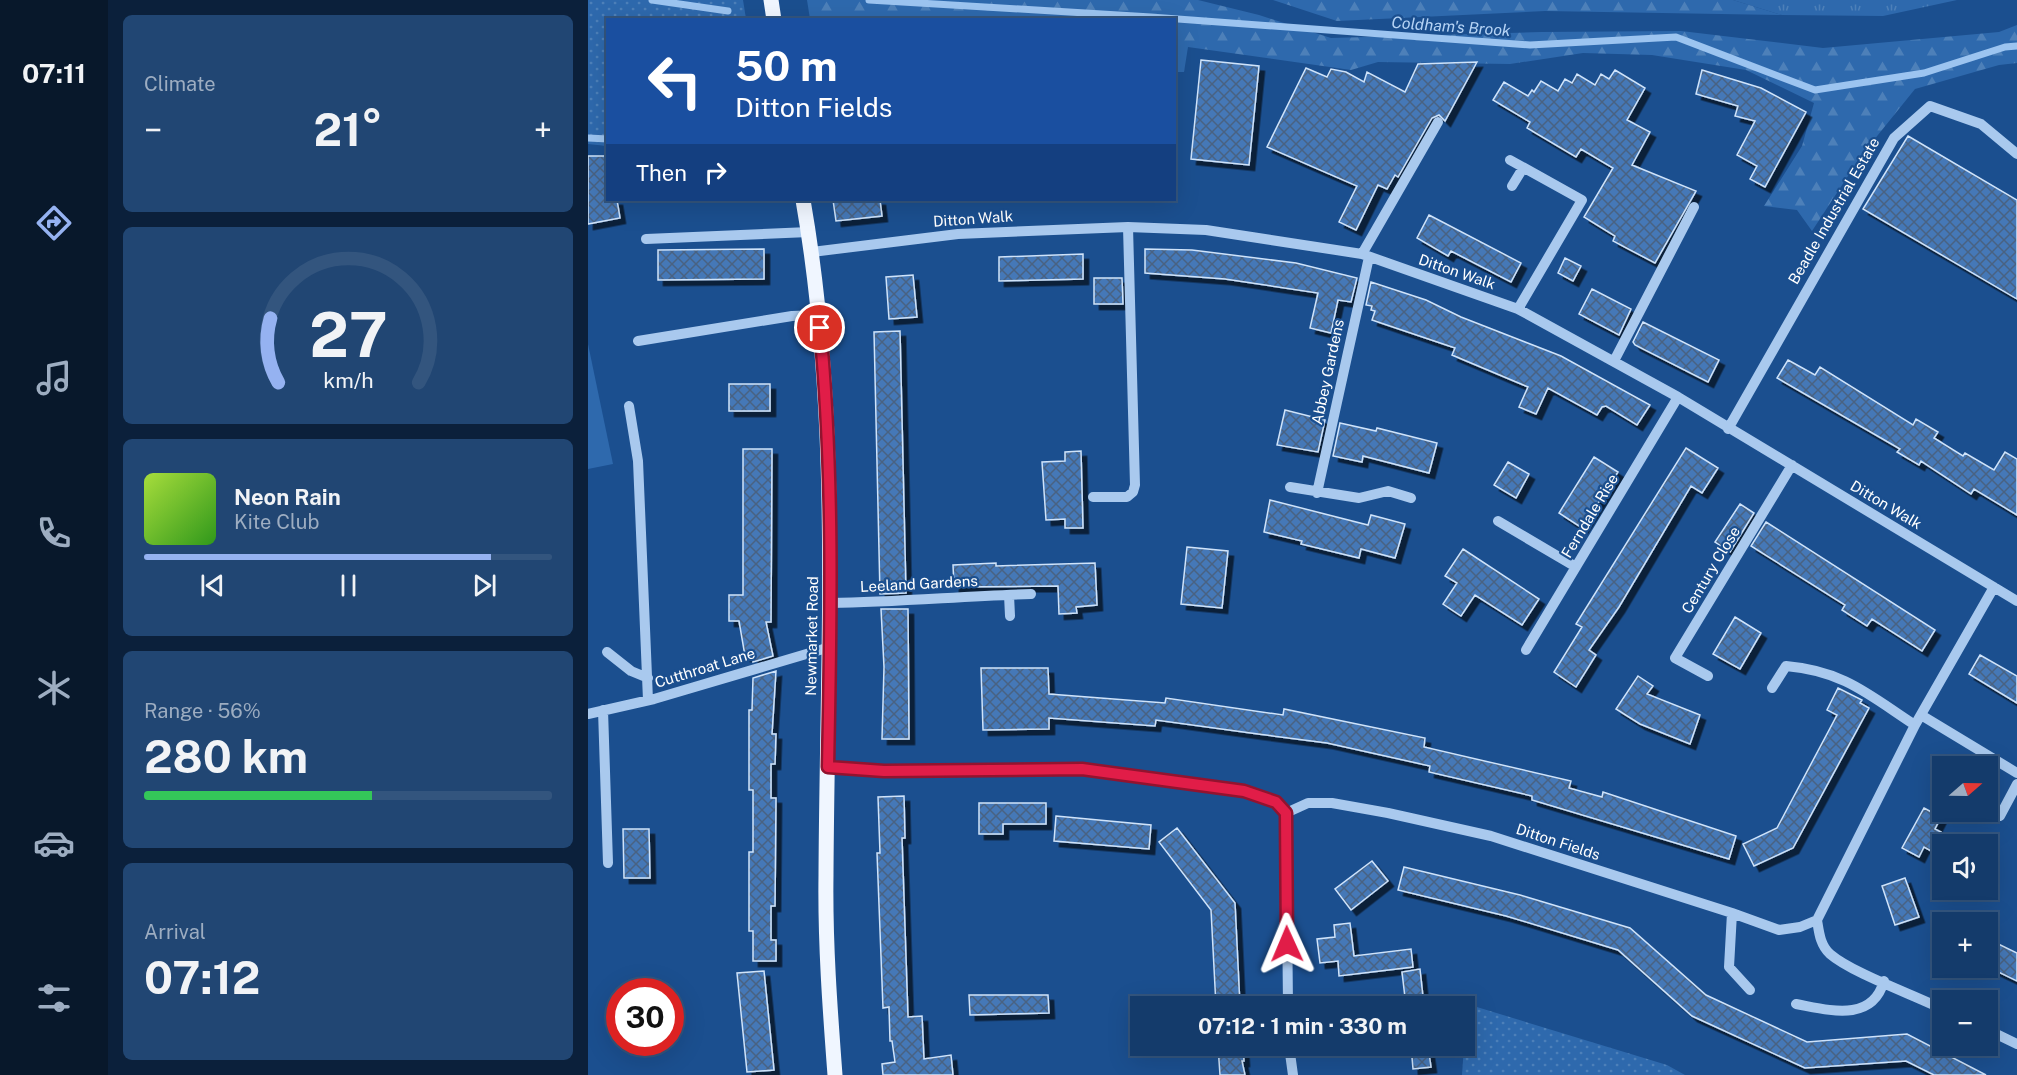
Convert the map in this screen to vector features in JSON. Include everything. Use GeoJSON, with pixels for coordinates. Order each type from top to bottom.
{"type":"FeatureCollection","features":[{"type":"Feature","properties":{"kind":"main road"},"geometry":{"type":"LineString","coordinates":[[771,0],[774,18]]}},
{"type":"Feature","properties":{"kind":"main road","name":"Newmarket Road"},"geometry":{"type":"LineString","coordinates":[[803,201],[812,252],[825,378],[831,603],[826,877],[835,1075]]}},
{"type":"Feature","properties":{"kind":"street","name":"Beadle Industrial Estate"},"geometry":{"type":"LineString","coordinates":[[1728,429],[1894,138],[1929,106],[1980,124],[2017,154]]}},
{"type":"Feature","properties":{"kind":"street","name":"Abbey Gardens"},"geometry":{"type":"LineString","coordinates":[[1317,494],[1365,255],[1438,122]]}},
{"type":"Feature","properties":{"kind":"street"},"geometry":{"type":"LineString","coordinates":[[1510,160],[1582,200],[1518,309]]}},
{"type":"Feature","properties":{"kind":"street"},"geometry":{"type":"LineString","coordinates":[[1512,186],[1523,168]]}},
{"type":"Feature","properties":{"kind":"street"},"geometry":{"type":"LineString","coordinates":[[1614,361],[1694,207]]}},
{"type":"Feature","properties":{"kind":"street","name":"Ditton Walk"},"geometry":{"type":"LineString","coordinates":[[812,252],[958,234],[1128,227],[1206,230],[1365,255],[1518,309],[1678,397],[2017,601]]}},
{"type":"Feature","properties":{"kind":"street"},"geometry":{"type":"LineString","coordinates":[[1093,497],[1127,497],[1133,492],[1135,485],[1128,227]]}},
{"type":"Feature","properties":{"kind":"street"},"geometry":{"type":"LineString","coordinates":[[646,239],[809,232]]}},
{"type":"Feature","properties":{"kind":"street"},"geometry":{"type":"LineString","coordinates":[[638,341],[792,316],[819,315]]}},
{"type":"Feature","properties":{"kind":"street","name":"Ferndale Rise"},"geometry":{"type":"LineString","coordinates":[[1526,650],[1678,397]]}},
{"type":"Feature","properties":{"kind":"street"},"geometry":{"type":"LineString","coordinates":[[629,406],[638,461],[648,700]]}},
{"type":"Feature","properties":{"kind":"street","name":"Century Close"},"geometry":{"type":"LineString","coordinates":[[1708,676],[1675,658],[1792,465]]}},
{"type":"Feature","properties":{"kind":"street"},"geometry":{"type":"LineString","coordinates":[[1290,487],[1317,494],[1359,498],[1388,491],[1411,498]]}},
{"type":"Feature","properties":{"kind":"street"},"geometry":{"type":"LineString","coordinates":[[1497,520],[1576,567]]}},
{"type":"Feature","properties":{"kind":"street"},"geometry":{"type":"LineString","coordinates":[[1932,1004],[1848,965],[1829,953],[1821,940],[1817,920],[1915,726],[1994,588]]}},
{"type":"Feature","properties":{"kind":"street","name":"Leeland Gardens"},"geometry":{"type":"LineString","coordinates":[[831,603],[941,600],[961,596],[1031,594]]}},
{"type":"Feature","properties":{"kind":"street"},"geometry":{"type":"LineString","coordinates":[[1009,595],[1010,616]]}},
{"type":"Feature","properties":{"kind":"street","name":"Cutthroat Lane"},"geometry":{"type":"LineString","coordinates":[[588,714],[648,700],[830,646]]}},
{"type":"Feature","properties":{"kind":"street"},"geometry":{"type":"LineString","coordinates":[[607,651],[631,671],[648,678]]}},
{"type":"Feature","properties":{"kind":"street"},"geometry":{"type":"LineString","coordinates":[[1772,688],[1786,666],[1811,669],[1846,680],[1915,726]]}},
{"type":"Feature","properties":{"kind":"street"},"geometry":{"type":"LineString","coordinates":[[603,710],[608,863]]}},
{"type":"Feature","properties":{"kind":"street"},"geometry":{"type":"LineString","coordinates":[[1921,715],[2017,773]]}},
{"type":"Feature","properties":{"kind":"street"},"geometry":{"type":"LineString","coordinates":[[828,767],[884,771],[1082,769],[1244,791],[1276,802],[1286,813],[1288,996]]}},
{"type":"Feature","properties":{"kind":"street"},"geometry":{"type":"LineString","coordinates":[[2000,816],[2017,784]]}},
{"type":"Feature","properties":{"kind":"street","name":"Ditton Fields"},"geometry":{"type":"LineString","coordinates":[[1286,813],[1308,804],[1332,803],[1388,813],[1491,836],[1779,930],[1800,927],[1817,920]]}},
{"type":"Feature","properties":{"kind":"street"},"geometry":{"type":"LineString","coordinates":[[1732,913],[1729,967],[1750,990]]}},
{"type":"Feature","properties":{"kind":"street"},"geometry":{"type":"LineString","coordinates":[[1796,1004],[1830,1010],[1863,1009],[1880,996],[1884,981]]}},
{"type":"Feature","properties":{"kind":"street"},"geometry":{"type":"LineString","coordinates":[[1998,1035],[2017,1044]]}},
{"type":"Feature","properties":{"kind":"street"},"geometry":{"type":"LineString","coordinates":[[1290,1056],[1293,1075]]}},
{"type":"Feature","properties":{"kind":"green space"},"geometry":{"type":"Polygon","coordinates":[[[588,0],[743,0],[746,18],[606,18],[606,146],[588,144],[588,0]]]}},
{"type":"Feature","properties":{"kind":"green space"},"geometry":{"type":"Polygon","coordinates":[[[807,0],[1198,0],[1259,15],[1331,38],[1681,31],[1823,48],[1999,32],[2017,25],[2017,63],[1999,65],[1915,89],[1861,156],[1812,231],[1797,210],[1764,206],[1802,146],[1814,103],[1746,70],[1652,55],[1583,53],[1510,64],[1378,62],[1351,70],[1188,47],[1184,72],[1176,72],[1176,18],[810,18],[807,0]]]}},
{"type":"Feature","properties":{"kind":"green space"},"geometry":{"type":"Polygon","coordinates":[[[1273,0],[1733,0],[1782,15],[1545,11],[1337,21],[1273,0]]]}},
{"type":"Feature","properties":{"kind":"green space"},"geometry":{"type":"Polygon","coordinates":[[[1733,0],[1957,0],[1883,16],[1782,15],[1733,0]]]}},
{"type":"Feature","properties":{"kind":"green space"},"geometry":{"type":"Polygon","coordinates":[[[588,344],[613,464],[588,469],[588,344]]]}},
{"type":"Feature","properties":{"kind":"green space"},"geometry":{"type":"Polygon","coordinates":[[[1475,1006],[1667,1065],[1685,1075],[1462,1075],[1463,1056],[1475,1056],[1475,1006]]]}},
{"type":"Feature","properties":{"kind":"building"},"geometry":{"type":"Polygon","coordinates":[[[1201,60],[1259,66],[1249,165],[1191,159],[1201,60]]]}},
{"type":"Feature","properties":{"kind":"building"},"geometry":{"type":"Polygon","coordinates":[[[1477,62],[1445,121],[1439,115],[1432,118],[1398,177],[1395,175],[1387,189],[1378,185],[1356,230],[1339,222],[1357,186],[1267,147],[1306,68],[1327,77],[1331,69],[1346,72],[1364,82],[1367,72],[1405,92],[1418,64],[1477,62]]]}},
{"type":"Feature","properties":{"kind":"building"},"geometry":{"type":"Polygon","coordinates":[[[1615,70],[1645,88],[1627,120],[1650,132],[1632,165],[1696,191],[1655,263],[1613,241],[1615,236],[1584,217],[1613,168],[1581,149],[1576,157],[1527,128],[1530,122],[1493,100],[1504,82],[1528,96],[1532,90],[1534,92],[1541,81],[1558,91],[1565,79],[1572,83],[1577,74],[1595,85],[1601,74],[1609,79],[1615,70]]]}},
{"type":"Feature","properties":{"kind":"building"},"geometry":{"type":"Polygon","coordinates":[[[1702,70],[1761,88],[1806,112],[1765,187],[1750,179],[1757,166],[1737,155],[1755,121],[1735,116],[1738,106],[1696,94],[1702,70]]]}},
{"type":"Feature","properties":{"kind":"building"},"geometry":{"type":"Polygon","coordinates":[[[1908,136],[2017,200],[2017,299],[1863,209],[1908,136]]]}},
{"type":"Feature","properties":{"kind":"building"},"geometry":{"type":"Polygon","coordinates":[[[588,156],[606,156],[606,201],[617,201],[620,218],[588,224],[588,156]]]}},
{"type":"Feature","properties":{"kind":"building"},"geometry":{"type":"Polygon","coordinates":[[[833,201],[880,201],[882,216],[836,221],[833,201]]]}},
{"type":"Feature","properties":{"kind":"building"},"geometry":{"type":"Polygon","coordinates":[[[1429,215],[1521,263],[1511,282],[1451,251],[1448,256],[1417,238],[1429,215]]]}},
{"type":"Feature","properties":{"kind":"building"},"geometry":{"type":"Polygon","coordinates":[[[764,249],[764,279],[658,280],[658,250],[764,249]]]}},
{"type":"Feature","properties":{"kind":"building"},"geometry":{"type":"Polygon","coordinates":[[[1145,249],[1192,250],[1296,263],[1357,278],[1351,302],[1338,300],[1331,333],[1310,328],[1318,293],[1225,279],[1145,273],[1145,249]]]}},
{"type":"Feature","properties":{"kind":"building"},"geometry":{"type":"Polygon","coordinates":[[[1083,254],[1083,279],[999,281],[999,257],[1083,254]]]}},
{"type":"Feature","properties":{"kind":"building"},"geometry":{"type":"Polygon","coordinates":[[[1565,258],[1581,266],[1573,281],[1558,273],[1565,258]]]}},
{"type":"Feature","properties":{"kind":"building"},"geometry":{"type":"Polygon","coordinates":[[[913,275],[917,317],[889,319],[886,277],[913,275]]]}},
{"type":"Feature","properties":{"kind":"building"},"geometry":{"type":"Polygon","coordinates":[[[1094,278],[1122,278],[1123,304],[1094,304],[1094,278]]]}},
{"type":"Feature","properties":{"kind":"building"},"geometry":{"type":"Polygon","coordinates":[[[1371,282],[1426,300],[1461,317],[1561,356],[1650,405],[1637,425],[1606,406],[1602,407],[1597,415],[1548,388],[1536,414],[1519,407],[1528,387],[1452,355],[1455,348],[1372,320],[1375,311],[1371,310],[1372,306],[1366,305],[1371,282]]]}},
{"type":"Feature","properties":{"kind":"building"},"geometry":{"type":"Polygon","coordinates":[[[1592,289],[1631,309],[1619,335],[1579,314],[1592,289]]]}},
{"type":"Feature","properties":{"kind":"building"},"geometry":{"type":"Polygon","coordinates":[[[1643,322],[1719,360],[1708,382],[1635,345],[1633,342],[1643,322]]]}},
{"type":"Feature","properties":{"kind":"building"},"geometry":{"type":"Polygon","coordinates":[[[900,331],[906,593],[880,594],[874,332],[900,331]]]}},
{"type":"Feature","properties":{"kind":"building"},"geometry":{"type":"Polygon","coordinates":[[[1788,360],[1815,375],[1820,367],[1913,425],[1916,419],[1938,432],[1934,438],[1963,456],[1965,453],[1994,470],[2005,452],[2017,459],[2017,515],[1974,489],[1971,494],[1921,461],[1919,465],[1897,452],[1900,449],[1777,378],[1788,360]]]}},
{"type":"Feature","properties":{"kind":"building"},"geometry":{"type":"Polygon","coordinates":[[[729,384],[770,384],[770,411],[729,411],[729,384]]]}},
{"type":"Feature","properties":{"kind":"building"},"geometry":{"type":"Polygon","coordinates":[[[1285,410],[1325,420],[1318,452],[1277,445],[1285,410]]]}},
{"type":"Feature","properties":{"kind":"building"},"geometry":{"type":"Polygon","coordinates":[[[1340,423],[1376,431],[1377,428],[1437,443],[1429,473],[1363,456],[1362,462],[1333,456],[1340,423]]]}},
{"type":"Feature","properties":{"kind":"building"},"geometry":{"type":"Polygon","coordinates":[[[1686,448],[1718,468],[1702,493],[1691,486],[1619,607],[1589,650],[1596,655],[1576,687],[1554,672],[1582,627],[1576,624],[1686,448]]]}},
{"type":"Feature","properties":{"kind":"building"},"geometry":{"type":"Polygon","coordinates":[[[743,449],[772,449],[771,622],[766,622],[773,656],[753,662],[753,655],[745,656],[739,621],[729,621],[729,595],[743,595],[743,449]]]}},
{"type":"Feature","properties":{"kind":"building"},"geometry":{"type":"Polygon","coordinates":[[[1081,451],[1083,528],[1065,528],[1065,519],[1046,520],[1042,462],[1065,461],[1065,452],[1081,451]]]}},
{"type":"Feature","properties":{"kind":"building"},"geometry":{"type":"Polygon","coordinates":[[[1594,457],[1618,472],[1582,528],[1559,513],[1594,457]]]}},
{"type":"Feature","properties":{"kind":"building"},"geometry":{"type":"Polygon","coordinates":[[[1508,462],[1529,474],[1516,498],[1494,485],[1508,462]]]}},
{"type":"Feature","properties":{"kind":"building"},"geometry":{"type":"Polygon","coordinates":[[[1270,500],[1368,525],[1371,515],[1405,524],[1395,558],[1361,549],[1359,558],[1301,544],[1302,541],[1264,532],[1270,500]]]}},
{"type":"Feature","properties":{"kind":"building"},"geometry":{"type":"Polygon","coordinates":[[[1740,504],[1754,513],[1730,552],[1715,542],[1740,504]]]}},
{"type":"Feature","properties":{"kind":"building"},"geometry":{"type":"Polygon","coordinates":[[[1766,522],[1935,630],[1922,651],[1872,619],[1867,626],[1842,610],[1845,605],[1751,546],[1766,522]]]}},
{"type":"Feature","properties":{"kind":"building"},"geometry":{"type":"Polygon","coordinates":[[[1187,547],[1228,551],[1222,608],[1181,604],[1187,547]]]}},
{"type":"Feature","properties":{"kind":"building"},"geometry":{"type":"Polygon","coordinates":[[[1463,549],[1539,599],[1522,625],[1475,595],[1461,616],[1443,604],[1457,583],[1445,576],[1463,549]]]}},
{"type":"Feature","properties":{"kind":"building"},"geometry":{"type":"Polygon","coordinates":[[[996,563],[996,566],[1095,563],[1097,605],[1076,607],[1077,613],[1059,614],[1058,586],[954,587],[953,565],[996,563]]]}},
{"type":"Feature","properties":{"kind":"building"},"geometry":{"type":"Polygon","coordinates":[[[881,609],[908,609],[909,739],[882,739],[884,667],[881,609]]]}},
{"type":"Feature","properties":{"kind":"building"},"geometry":{"type":"Polygon","coordinates":[[[1735,617],[1761,633],[1740,669],[1713,654],[1735,617]]]}},
{"type":"Feature","properties":{"kind":"building"},"geometry":{"type":"Polygon","coordinates":[[[1980,655],[2017,676],[2017,703],[1969,674],[1980,655]]]}},
{"type":"Feature","properties":{"kind":"building"},"geometry":{"type":"Polygon","coordinates":[[[981,668],[1048,668],[1049,694],[1165,703],[1166,698],[1283,715],[1284,709],[1425,738],[1424,747],[1571,781],[1569,788],[1602,797],[1603,792],[1736,836],[1729,859],[1532,800],[1532,796],[1429,772],[1430,766],[1327,743],[1156,720],[1155,726],[1049,718],[1049,729],[983,730],[981,668]]]}},
{"type":"Feature","properties":{"kind":"building"},"geometry":{"type":"Polygon","coordinates":[[[776,671],[772,734],[776,734],[775,764],[771,764],[771,798],[776,798],[775,906],[771,906],[771,940],[776,940],[776,961],[753,961],[753,931],[749,931],[749,852],[753,852],[753,790],[749,790],[749,710],[752,710],[753,678],[776,671]]]}},
{"type":"Feature","properties":{"kind":"building"},"geometry":{"type":"Polygon","coordinates":[[[1638,676],[1653,686],[1647,694],[1700,715],[1690,744],[1640,724],[1616,709],[1638,676]]]}},
{"type":"Feature","properties":{"kind":"building"},"geometry":{"type":"Polygon","coordinates":[[[1838,688],[1862,700],[1860,703],[1869,708],[1793,848],[1754,866],[1743,844],[1777,828],[1837,715],[1827,710],[1838,688]]]}},
{"type":"Feature","properties":{"kind":"building"},"geometry":{"type":"Polygon","coordinates":[[[904,796],[905,838],[902,838],[908,1017],[922,1016],[924,1059],[951,1055],[953,1075],[883,1075],[882,1064],[895,1062],[892,1041],[890,1041],[889,1007],[883,1008],[877,853],[880,853],[878,797],[904,796]]]}},
{"type":"Feature","properties":{"kind":"building"},"geometry":{"type":"Polygon","coordinates":[[[979,803],[1046,803],[1046,824],[1003,824],[1003,834],[979,834],[979,803]]]}},
{"type":"Feature","properties":{"kind":"building"},"geometry":{"type":"Polygon","coordinates":[[[1924,808],[1932,812],[1932,822],[1938,822],[1935,829],[1941,832],[1932,834],[1931,851],[1924,847],[1919,857],[1902,848],[1924,808]]]}},
{"type":"Feature","properties":{"kind":"building"},"geometry":{"type":"Polygon","coordinates":[[[1056,816],[1151,825],[1149,849],[1054,841],[1056,816]]]}},
{"type":"Feature","properties":{"kind":"building"},"geometry":{"type":"Polygon","coordinates":[[[1177,828],[1235,903],[1240,996],[1215,996],[1211,910],[1159,842],[1177,828]]]}},
{"type":"Feature","properties":{"kind":"building"},"geometry":{"type":"Polygon","coordinates":[[[623,829],[649,829],[650,878],[624,878],[623,829]]]}},
{"type":"Feature","properties":{"kind":"building"},"geometry":{"type":"Polygon","coordinates":[[[1372,861],[1388,881],[1351,910],[1335,889],[1372,861]]]}},
{"type":"Feature","properties":{"kind":"building"},"geometry":{"type":"Polygon","coordinates":[[[1404,867],[1520,895],[1630,928],[1706,995],[1807,1042],[1907,1034],[1932,1047],[1932,1056],[1949,1056],[1986,1075],[1934,1075],[1906,1061],[1805,1068],[1692,1016],[1618,950],[1506,916],[1398,890],[1404,867]]]}},
{"type":"Feature","properties":{"kind":"building"},"geometry":{"type":"Polygon","coordinates":[[[1905,878],[1919,917],[1895,925],[1882,886],[1905,878]]]}},
{"type":"Feature","properties":{"kind":"building"},"geometry":{"type":"Polygon","coordinates":[[[1350,923],[1354,956],[1411,949],[1413,967],[1339,976],[1338,961],[1320,963],[1317,939],[1335,937],[1334,925],[1350,923]]]}},
{"type":"Feature","properties":{"kind":"building"},"geometry":{"type":"Polygon","coordinates":[[[1998,944],[2017,953],[2017,981],[1998,972],[1998,944]]]}},
{"type":"Feature","properties":{"kind":"building"},"geometry":{"type":"Polygon","coordinates":[[[1420,969],[1423,996],[1405,996],[1402,972],[1420,969]]]}},
{"type":"Feature","properties":{"kind":"building"},"geometry":{"type":"Polygon","coordinates":[[[764,971],[774,1070],[747,1072],[737,973],[764,971]]]}},
{"type":"Feature","properties":{"kind":"building"},"geometry":{"type":"Polygon","coordinates":[[[969,995],[1048,995],[1049,1013],[970,1015],[969,995]]]}},
{"type":"Feature","properties":{"kind":"building"},"geometry":{"type":"Polygon","coordinates":[[[1219,1056],[1244,1056],[1244,1061],[1242,1061],[1245,1075],[1220,1075],[1219,1056]]]}},
{"type":"Feature","properties":{"kind":"building"},"geometry":{"type":"Polygon","coordinates":[[[1412,1056],[1429,1056],[1431,1067],[1413,1069],[1412,1056]]]}},
{"type":"Feature","properties":{"kind":"waterway"},"geometry":{"type":"LineString","coordinates":[[652,0],[728,11]]}},
{"type":"Feature","properties":{"kind":"waterway","name":"Coldham's Brook"},"geometry":{"type":"LineString","coordinates":[[869,0],[1165,18]]}},
{"type":"Feature","properties":{"kind":"waterway","name":"Coldham's Brook"},"geometry":{"type":"LineString","coordinates":[[1176,19],[1530,45],[1676,37],[1815,90],[1924,73],[2005,47],[2017,46]]}},
{"type":"Feature","properties":{"kind":"waterway","name":"Coldham's Brook"},"geometry":{"type":"LineString","coordinates":[[588,138],[606,139]]}},
{"type":"Feature","properties":{"kind":"route"},"geometry":{"type":"LineString","coordinates":[[820,328],[825,378],[831,558],[828,767],[884,771],[1082,769],[1244,791],[1276,802],[1286,813],[1287,944]]}}]}
